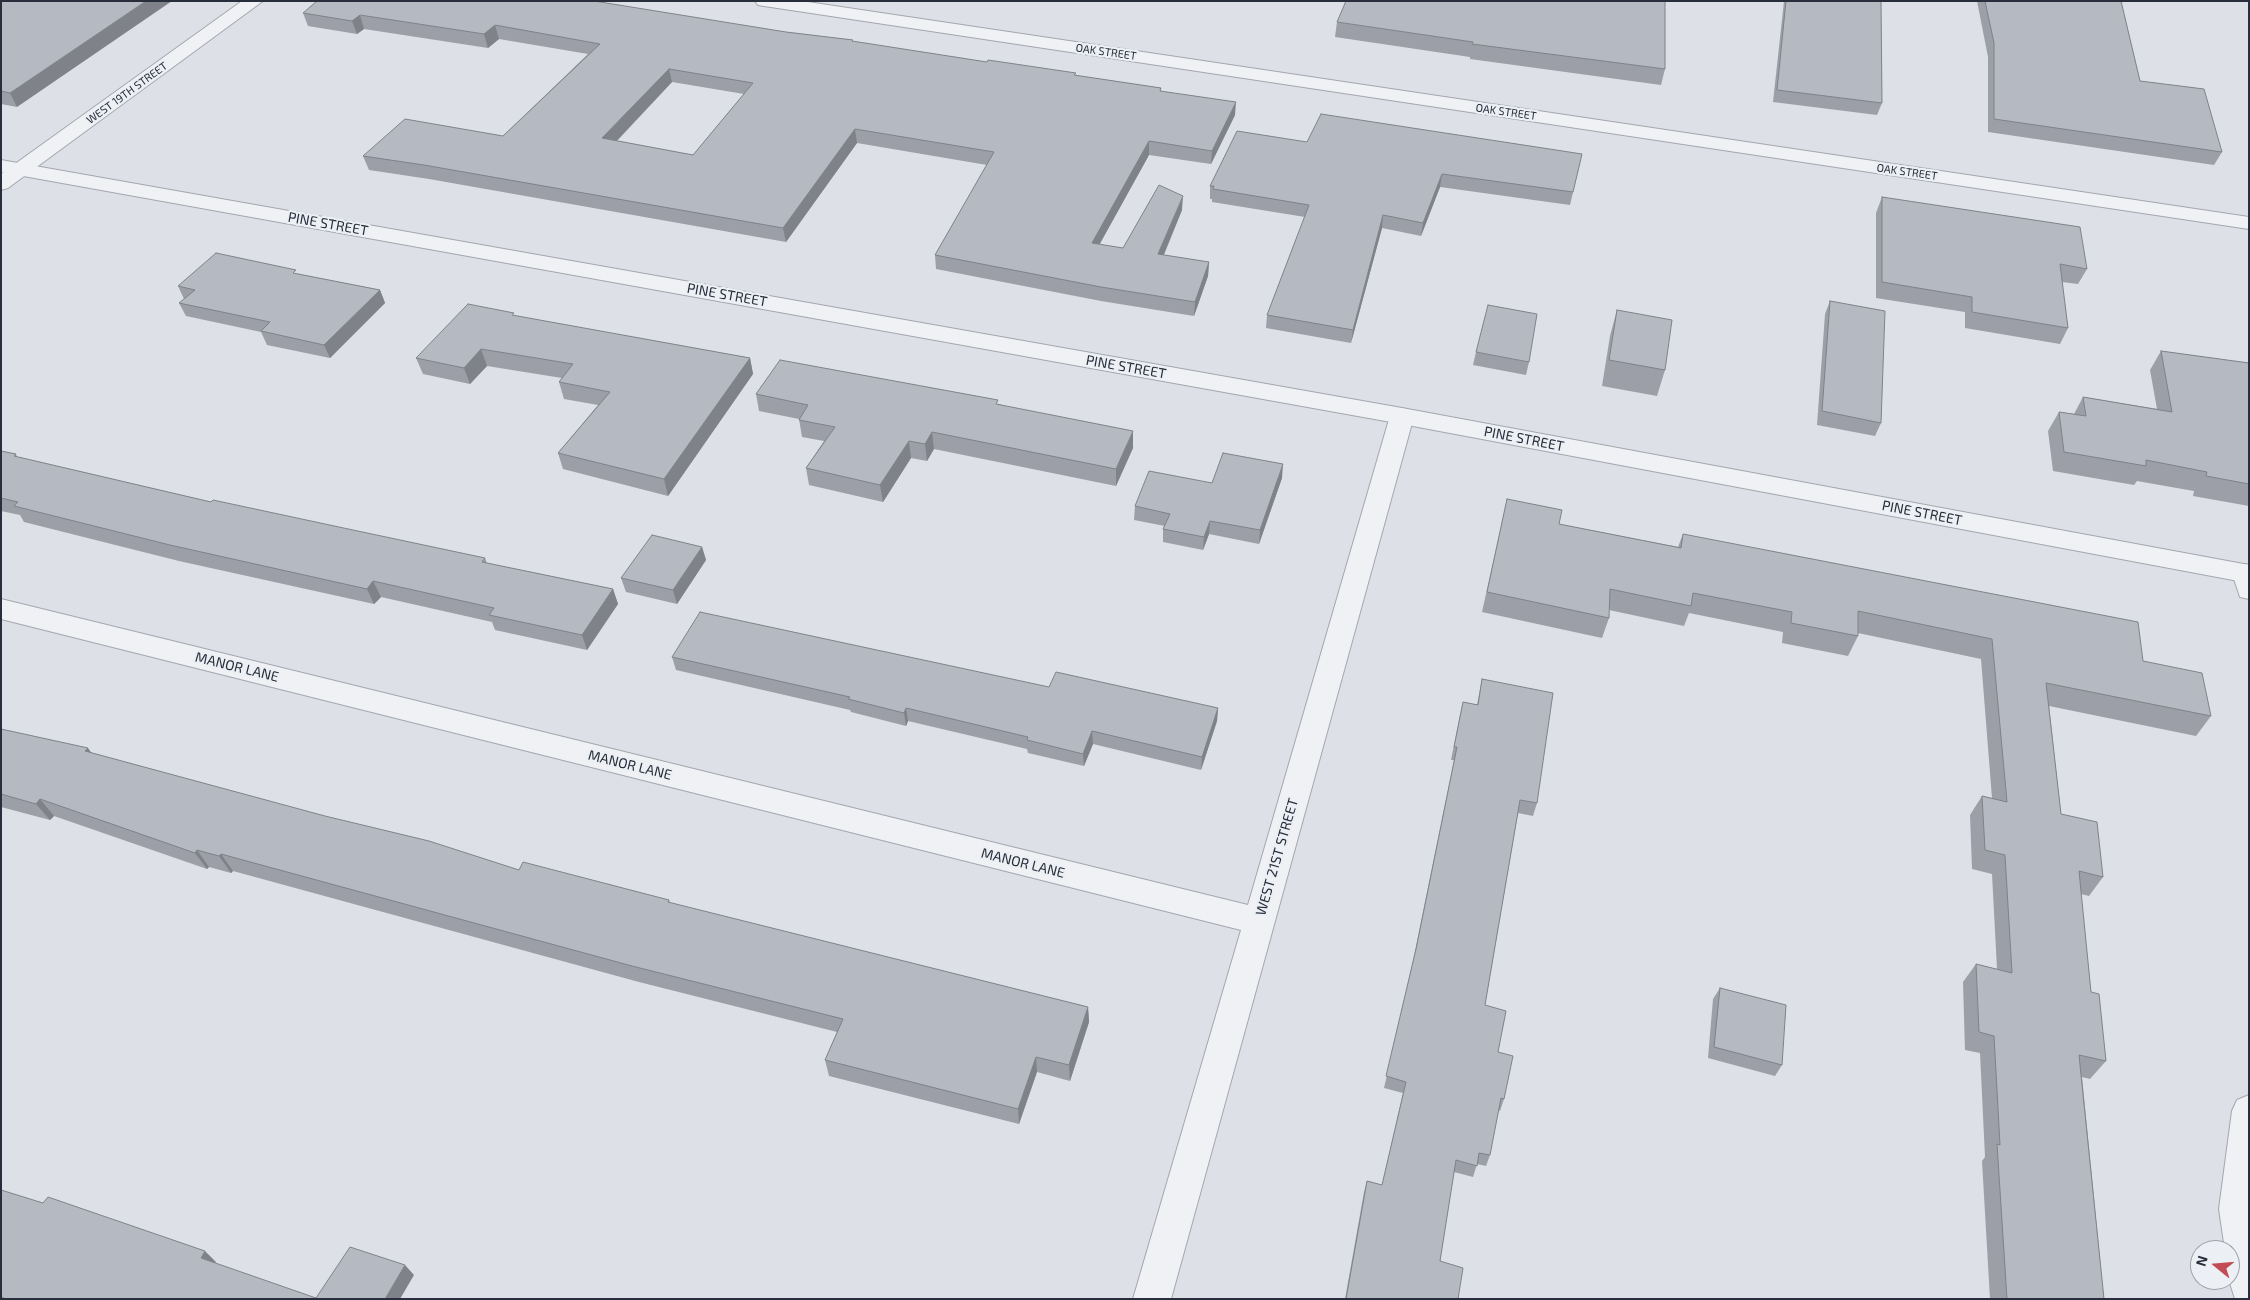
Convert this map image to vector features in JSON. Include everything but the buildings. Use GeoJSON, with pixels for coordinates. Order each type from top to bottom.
{"type":"FeatureCollection","features":[{"type":"Feature","properties":{"kind":"street","name":"WEST 19TH STREET"},"geometry":{"type":"LineString","coordinates":[[1,184],[12,168],[254,1]]}},
{"type":"Feature","properties":{"kind":"street","name":"OAK STREET"},"geometry":{"type":"LineString","coordinates":[[764,1],[2249,223]]}},
{"type":"Feature","properties":{"kind":"street","name":"PINE STREET"},"geometry":{"type":"LineString","coordinates":[[12,168],[1402,416],[2247,579]]}},
{"type":"Feature","properties":{"kind":"street","name":"WEST 21ST STREET"},"geometry":{"type":"LineString","coordinates":[[1152,1299],[1402,416]]}},
{"type":"Feature","properties":{"kind":"street","name":"MANOR LANE"},"geometry":{"type":"LineString","coordinates":[[1,609],[1259,921]]}},
{"type":"Feature","properties":{"kind":"street"},"geometry":{"type":"LineString","coordinates":[[2249,1111],[2237,1209],[2249,1287]]}}]}
